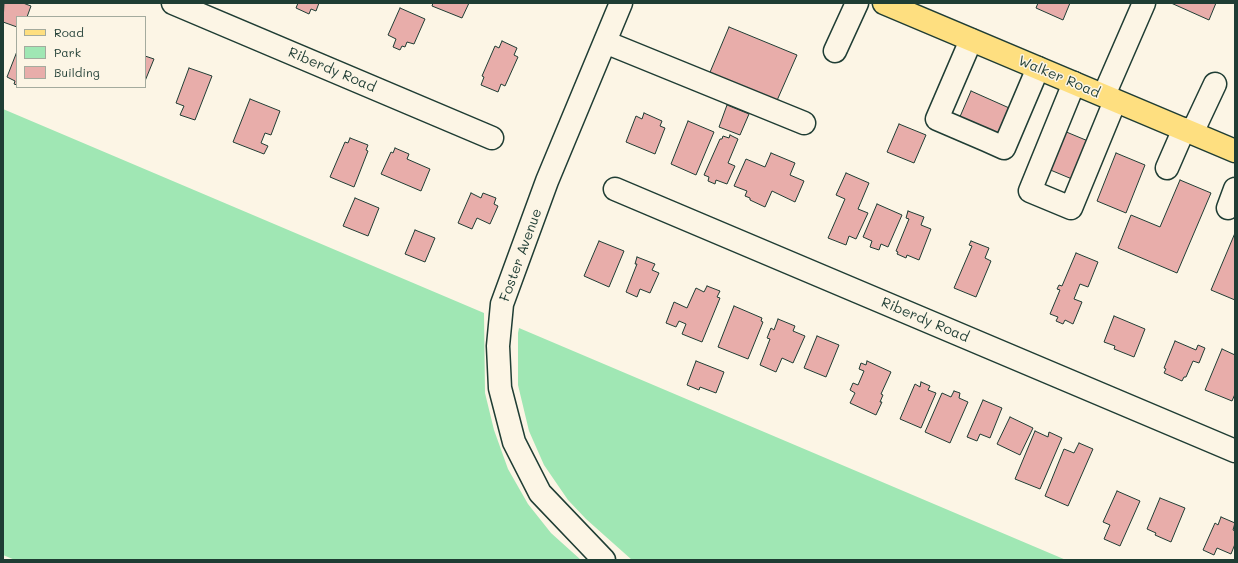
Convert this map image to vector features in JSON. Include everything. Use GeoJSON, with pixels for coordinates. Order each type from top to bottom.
{"type":"FeatureCollection","features":[{"type":"Feature","properties":{"kind":"main road","name":"Walker Road"},"geometry":{"type":"LineString","coordinates":[[884,3],[1235,151]]}},
{"type":"Feature","properties":{"kind":"street","name":"Riberdy Road"},"geometry":{"type":"LineString","coordinates":[[173,3],[492,138]]}},
{"type":"Feature","properties":{"kind":"street","name":"Foster Avenue"},"geometry":{"type":"LineString","coordinates":[[604,560],[540,493],[514,442],[500,388],[498,346],[502,304],[548,181],[620,3]]}},
{"type":"Feature","properties":{"kind":"street"},"geometry":{"type":"LineString","coordinates":[[835,51],[857,3]]}},
{"type":"Feature","properties":{"kind":"street"},"geometry":{"type":"LineString","coordinates":[[1074,83],[1030,190],[1071,208],[1144,3]]}},
{"type":"Feature","properties":{"kind":"street"},"geometry":{"type":"LineString","coordinates":[[971,40],[937,119],[1004,148],[1038,68]]}},
{"type":"Feature","properties":{"kind":"street"},"geometry":{"type":"LineString","coordinates":[[605,42],[804,123]]}},
{"type":"Feature","properties":{"kind":"street"},"geometry":{"type":"LineString","coordinates":[[1167,168],[1214,84]]}},
{"type":"Feature","properties":{"kind":"street","name":"Riberdy Road"},"geometry":{"type":"LineString","coordinates":[[615,189],[1235,451]]}},
{"type":"Feature","properties":{"kind":"green space"},"geometry":{"type":"Polygon","coordinates":[[[3,109],[484,313],[485,393],[494,430],[508,469],[528,504],[551,533],[581,560],[15,560],[3,555],[3,109]]]}},
{"type":"Feature","properties":{"kind":"green space"},"geometry":{"type":"Polygon","coordinates":[[[519,328],[1066,560],[632,560],[586,519],[568,500],[544,465],[529,431],[518,385],[519,328]]]}},
{"type":"Feature","properties":{"kind":"building"},"geometry":{"type":"Polygon","coordinates":[[[4,3],[23,3],[31,6],[27,16],[16,16],[16,27],[3,22],[4,3]]]}},
{"type":"Feature","properties":{"kind":"building"},"geometry":{"type":"Polygon","coordinates":[[[298,3],[319,3],[316,11],[311,9],[309,14],[296,8],[298,3]]]}},
{"type":"Feature","properties":{"kind":"building"},"geometry":{"type":"Polygon","coordinates":[[[433,3],[469,3],[462,18],[432,6],[433,3]]]}},
{"type":"Feature","properties":{"kind":"building"},"geometry":{"type":"Polygon","coordinates":[[[1038,3],[1070,3],[1063,20],[1036,8],[1038,3]]]}},
{"type":"Feature","properties":{"kind":"building"},"geometry":{"type":"Polygon","coordinates":[[[1171,3],[1216,3],[1209,20],[1171,3]]]}},
{"type":"Feature","properties":{"kind":"building"},"geometry":{"type":"Polygon","coordinates":[[[400,8],[425,19],[414,44],[407,42],[405,47],[402,46],[400,50],[393,47],[396,39],[388,35],[400,8]]]}},
{"type":"Feature","properties":{"kind":"building"},"geometry":{"type":"Polygon","coordinates":[[[729,27],[797,55],[775,105],[708,77],[729,27]]]}},
{"type":"Feature","properties":{"kind":"building"},"geometry":{"type":"Polygon","coordinates":[[[502,41],[517,48],[514,55],[518,57],[505,86],[501,84],[498,92],[481,85],[484,77],[482,76],[495,46],[499,48],[502,41]]]}},
{"type":"Feature","properties":{"kind":"building"},"geometry":{"type":"Polygon","coordinates":[[[16,54],[16,85],[14,84],[15,81],[7,77],[16,54]]]}},
{"type":"Feature","properties":{"kind":"building"},"geometry":{"type":"Polygon","coordinates":[[[146,56],[154,59],[146,79],[146,56]]]}},
{"type":"Feature","properties":{"kind":"building"},"geometry":{"type":"Polygon","coordinates":[[[189,68],[212,76],[195,120],[180,115],[184,106],[176,103],[189,68]]]}},
{"type":"Feature","properties":{"kind":"building"},"geometry":{"type":"Polygon","coordinates":[[[971,91],[1016,111],[1003,139],[959,119],[971,91]]]}},
{"type":"Feature","properties":{"kind":"building"},"geometry":{"type":"Polygon","coordinates":[[[250,99],[280,111],[271,135],[265,133],[261,143],[268,146],[264,154],[233,142],[250,99]]]}},
{"type":"Feature","properties":{"kind":"building"},"geometry":{"type":"Polygon","coordinates":[[[727,105],[749,114],[740,135],[719,127],[727,105]]]}},
{"type":"Feature","properties":{"kind":"building"},"geometry":{"type":"Polygon","coordinates":[[[644,113],[662,121],[660,126],[665,128],[655,154],[626,142],[636,116],[642,119],[644,113]]]}},
{"type":"Feature","properties":{"kind":"building"},"geometry":{"type":"Polygon","coordinates":[[[688,121],[714,132],[696,175],[671,164],[688,121]]]}},
{"type":"Feature","properties":{"kind":"building"},"geometry":{"type":"Polygon","coordinates":[[[899,124],[926,135],[914,163],[887,152],[899,124]]]}},
{"type":"Feature","properties":{"kind":"building"},"geometry":{"type":"Polygon","coordinates":[[[1064,131],[1088,141],[1072,179],[1048,169],[1064,131]]]}},
{"type":"Feature","properties":{"kind":"building"},"geometry":{"type":"Polygon","coordinates":[[[730,135],[738,139],[728,163],[735,166],[727,184],[716,180],[715,184],[708,181],[709,177],[704,175],[720,139],[722,139],[723,136],[729,138],[730,135]]]}},
{"type":"Feature","properties":{"kind":"building"},"geometry":{"type":"Polygon","coordinates":[[[350,138],[368,145],[366,150],[368,151],[354,187],[330,177],[345,142],[348,143],[350,138]]]}},
{"type":"Feature","properties":{"kind":"building"},"geometry":{"type":"Polygon","coordinates":[[[395,148],[409,154],[407,159],[430,169],[421,191],[381,174],[391,152],[393,153],[395,148]]]}},
{"type":"Feature","properties":{"kind":"building"},"geometry":{"type":"Polygon","coordinates":[[[771,153],[795,163],[790,175],[804,181],[795,202],[772,191],[765,207],[745,196],[747,191],[734,186],[746,159],[765,167],[771,153]]]}},
{"type":"Feature","properties":{"kind":"building"},"geometry":{"type":"Polygon","coordinates":[[[1116,153],[1145,165],[1126,213],[1097,201],[1116,153]]]}},
{"type":"Feature","properties":{"kind":"building"},"geometry":{"type":"Polygon","coordinates":[[[846,173],[869,183],[858,209],[868,213],[856,239],[849,236],[846,245],[828,238],[845,199],[836,195],[846,173]]]}},
{"type":"Feature","properties":{"kind":"building"},"geometry":{"type":"Polygon","coordinates":[[[1180,180],[1211,193],[1177,273],[1118,248],[1131,215],[1160,227],[1180,180]]]}},
{"type":"Feature","properties":{"kind":"building"},"geometry":{"type":"Polygon","coordinates":[[[471,193],[481,198],[483,193],[496,198],[494,204],[498,206],[490,224],[477,218],[472,229],[458,223],[471,193]]]}},
{"type":"Feature","properties":{"kind":"building"},"geometry":{"type":"Polygon","coordinates":[[[355,198],[379,208],[368,236],[343,226],[355,198]]]}},
{"type":"Feature","properties":{"kind":"building"},"geometry":{"type":"Polygon","coordinates":[[[877,204],[902,215],[888,247],[881,244],[879,250],[870,247],[872,241],[863,237],[877,204]]]}},
{"type":"Feature","properties":{"kind":"building"},"geometry":{"type":"Polygon","coordinates":[[[908,211],[924,217],[921,225],[931,229],[919,260],[907,255],[906,258],[897,254],[898,252],[896,251],[909,219],[906,218],[908,211]]]}},
{"type":"Feature","properties":{"kind":"building"},"geometry":{"type":"Polygon","coordinates":[[[415,230],[435,238],[425,262],[405,254],[415,230]]]}},
{"type":"Feature","properties":{"kind":"building"},"geometry":{"type":"Polygon","coordinates":[[[1235,233],[1235,300],[1211,290],[1235,233]]]}},
{"type":"Feature","properties":{"kind":"building"},"geometry":{"type":"Polygon","coordinates":[[[599,241],[624,251],[609,287],[584,276],[599,241]]]}},
{"type":"Feature","properties":{"kind":"building"},"geometry":{"type":"Polygon","coordinates":[[[971,241],[989,248],[985,258],[991,261],[976,297],[954,288],[972,246],[969,245],[971,241]]]}},
{"type":"Feature","properties":{"kind":"building"},"geometry":{"type":"Polygon","coordinates":[[[1076,253],[1098,262],[1088,287],[1080,284],[1074,299],[1082,302],[1073,324],[1065,320],[1063,324],[1056,321],[1058,317],[1050,314],[1060,290],[1057,289],[1059,285],[1062,286],[1076,253]]]}},
{"type":"Feature","properties":{"kind":"building"},"geometry":{"type":"Polygon","coordinates":[[[637,257],[655,264],[652,270],[659,273],[650,293],[640,289],[637,297],[626,292],[637,264],[635,264],[637,257]]]}},
{"type":"Feature","properties":{"kind":"building"},"geometry":{"type":"Polygon","coordinates":[[[707,286],[720,291],[717,297],[720,298],[702,342],[682,334],[686,324],[679,321],[676,327],[666,323],[674,302],[687,308],[696,288],[704,292],[707,286]]]}},
{"type":"Feature","properties":{"kind":"building"},"geometry":{"type":"Polygon","coordinates":[[[734,306],[762,318],[761,321],[763,322],[748,359],[718,347],[734,306]]]}},
{"type":"Feature","properties":{"kind":"building"},"geometry":{"type":"Polygon","coordinates":[[[1114,316],[1145,329],[1134,357],[1114,349],[1115,346],[1104,342],[1114,316]]]}},
{"type":"Feature","properties":{"kind":"building"},"geometry":{"type":"Polygon","coordinates":[[[778,319],[795,326],[793,331],[805,336],[793,363],[782,358],[776,372],[760,365],[770,339],[767,338],[771,328],[774,330],[778,319]]]}},
{"type":"Feature","properties":{"kind":"building"},"geometry":{"type":"Polygon","coordinates":[[[817,336],[839,345],[826,377],[804,368],[817,336]]]}},
{"type":"Feature","properties":{"kind":"building"},"geometry":{"type":"Polygon","coordinates":[[[1175,341],[1196,350],[1198,345],[1205,348],[1199,363],[1193,361],[1186,377],[1184,377],[1182,381],[1164,373],[1166,369],[1164,368],[1175,341]]]}},
{"type":"Feature","properties":{"kind":"building"},"geometry":{"type":"Polygon","coordinates":[[[1222,349],[1235,355],[1235,394],[1232,401],[1205,390],[1222,349]]]}},
{"type":"Feature","properties":{"kind":"building"},"geometry":{"type":"Polygon","coordinates":[[[696,361],[724,372],[716,393],[700,387],[699,390],[687,385],[696,361]]]}},
{"type":"Feature","properties":{"kind":"building"},"geometry":{"type":"Polygon","coordinates":[[[867,361],[891,372],[881,394],[883,395],[880,402],[882,402],[876,415],[850,403],[855,393],[850,390],[853,383],[858,385],[864,371],[859,369],[861,363],[866,365],[867,361]]]}},
{"type":"Feature","properties":{"kind":"building"},"geometry":{"type":"Polygon","coordinates":[[[921,382],[930,386],[928,390],[936,393],[921,428],[900,419],[915,384],[920,387],[921,382]]]}},
{"type":"Feature","properties":{"kind":"building"},"geometry":{"type":"Polygon","coordinates":[[[954,391],[960,393],[959,398],[968,402],[950,443],[925,432],[942,393],[951,397],[954,391]]]}},
{"type":"Feature","properties":{"kind":"building"},"geometry":{"type":"Polygon","coordinates":[[[983,400],[1002,408],[990,438],[980,434],[977,441],[967,437],[983,400]]]}},
{"type":"Feature","properties":{"kind":"building"},"geometry":{"type":"Polygon","coordinates":[[[1010,417],[1033,428],[1020,455],[997,444],[1010,417]]]}},
{"type":"Feature","properties":{"kind":"building"},"geometry":{"type":"Polygon","coordinates":[[[1035,431],[1048,437],[1049,432],[1062,438],[1040,489],[1015,479],[1035,431]]]}},
{"type":"Feature","properties":{"kind":"building"},"geometry":{"type":"Polygon","coordinates":[[[1079,443],[1093,449],[1068,506],[1045,496],[1064,449],[1074,453],[1079,443]]]}},
{"type":"Feature","properties":{"kind":"building"},"geometry":{"type":"Polygon","coordinates":[[[1117,491],[1140,501],[1120,546],[1104,539],[1110,525],[1103,522],[1117,491]]]}},
{"type":"Feature","properties":{"kind":"building"},"geometry":{"type":"Polygon","coordinates":[[[1160,498],[1185,508],[1171,542],[1155,535],[1156,533],[1147,529],[1160,498]]]}},
{"type":"Feature","properties":{"kind":"building"},"geometry":{"type":"Polygon","coordinates":[[[1221,517],[1235,523],[1233,530],[1235,531],[1235,544],[1231,554],[1217,548],[1214,555],[1203,550],[1215,523],[1218,525],[1221,517]]]}}]}
